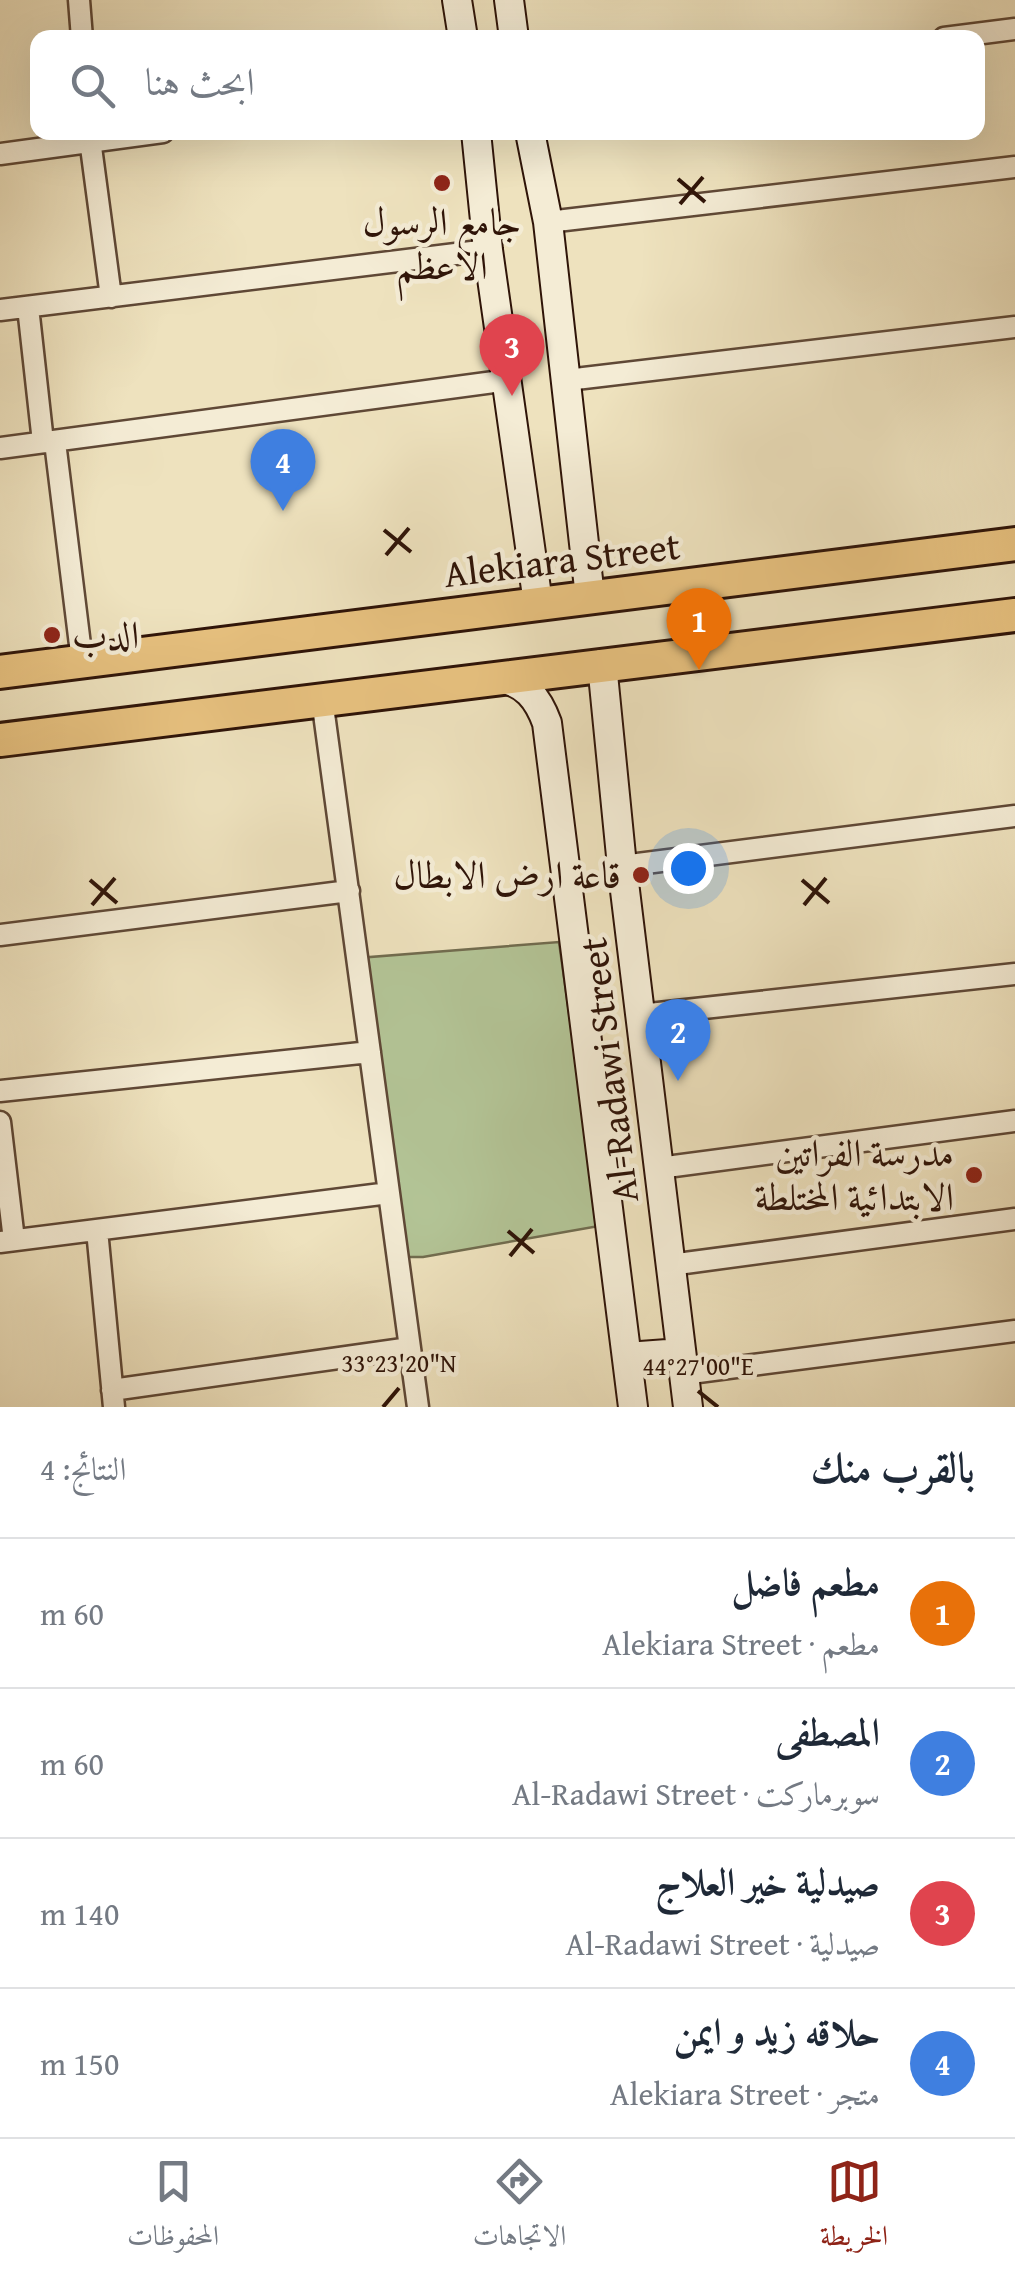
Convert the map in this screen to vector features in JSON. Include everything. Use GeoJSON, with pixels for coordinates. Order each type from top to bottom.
{"type":"FeatureCollection","features":[{"type":"Feature","properties":{"kind":"main road","name":"Alekiara Street"},"geometry":{"type":"LineString","coordinates":[[0,672],[1015,544]]}},
{"type":"Feature","properties":{"kind":"main road"},"geometry":{"type":"LineString","coordinates":[[0,740],[1015,615]]}},
{"type":"Feature","properties":{"kind":"street"},"geometry":{"type":"LineString","coordinates":[[79,0],[81,30]]}},
{"type":"Feature","properties":{"kind":"street"},"geometry":{"type":"LineString","coordinates":[[457,0],[463,30]]}},
{"type":"Feature","properties":{"kind":"street"},"geometry":{"type":"LineString","coordinates":[[509,0],[513,30]]}},
{"type":"Feature","properties":{"kind":"street"},"geometry":{"type":"LineString","coordinates":[[985,33],[1015,29]]}},
{"type":"Feature","properties":{"kind":"street"},"geometry":{"type":"LineString","coordinates":[[0,154],[78,140]]}},
{"type":"Feature","properties":{"kind":"street"},"geometry":{"type":"LineString","coordinates":[[89,140],[111,297]]}},
{"type":"Feature","properties":{"kind":"street"},"geometry":{"type":"LineString","coordinates":[[477,140],[488,250],[538,604]]}},
{"type":"Feature","properties":{"kind":"street"},"geometry":{"type":"LineString","coordinates":[[532,140],[548,222],[590,597]]}},
{"type":"Feature","properties":{"kind":"street"},"geometry":{"type":"LineString","coordinates":[[548,222],[1015,166]]}},
{"type":"Feature","properties":{"kind":"street"},"geometry":{"type":"LineString","coordinates":[[0,310],[488,250]]}},
{"type":"Feature","properties":{"kind":"street"},"geometry":{"type":"LineString","coordinates":[[28,307],[82,662]]}},
{"type":"Feature","properties":{"kind":"street"},"geometry":{"type":"LineString","coordinates":[[567,380],[1015,326]]}},
{"type":"Feature","properties":{"kind":"street"},"geometry":{"type":"LineString","coordinates":[[0,448],[509,380]]}},
{"type":"Feature","properties":{"kind":"street","name":"Al-Radawi Street"},"geometry":{"type":"LineString","coordinates":[[602,664],[622,866],[688,1407]]}},
{"type":"Feature","properties":{"kind":"street","name":"Al-Radawi Street"},"geometry":{"type":"LineString","coordinates":[[492,678],[514,680],[526,688],[546,722],[633,1407]]}},
{"type":"Feature","properties":{"kind":"street"},"geometry":{"type":"LineString","coordinates":[[322,699],[418,1407]]}},
{"type":"Feature","properties":{"kind":"street"},"geometry":{"type":"LineString","coordinates":[[622,866],[1015,816]]}},
{"type":"Feature","properties":{"kind":"street"},"geometry":{"type":"LineString","coordinates":[[0,935],[349,891]]}},
{"type":"Feature","properties":{"kind":"street"},"geometry":{"type":"LineString","coordinates":[[640,1015],[1015,974]]}},
{"type":"Feature","properties":{"kind":"street"},"geometry":{"type":"LineString","coordinates":[[0,1091],[370,1052]]}},
{"type":"Feature","properties":{"kind":"street"},"geometry":{"type":"LineString","coordinates":[[659,1168],[1015,1121]]}},
{"type":"Feature","properties":{"kind":"street"},"geometry":{"type":"LineString","coordinates":[[0,1122],[7,1241],[389,1193]]}},
{"type":"Feature","properties":{"kind":"street"},"geometry":{"type":"LineString","coordinates":[[670,1265],[1015,1219]]}},
{"type":"Feature","properties":{"kind":"street"},"geometry":{"type":"LineString","coordinates":[[97,1230],[113,1399],[410,1348]]}},
{"type":"Feature","properties":{"kind":"street"},"geometry":{"type":"LineString","coordinates":[[627,1357],[682,1363],[1015,1331]]}},
{"type":"Feature","properties":{"kind":"green space"},"geometry":{"type":"Polygon","coordinates":[[[559,942],[599,1226],[423,1257],[398,1257],[358,958],[559,942]]]}},
{"type":"Feature","properties":{"kind":"place","name":"جامع الرسول الاعظم"},"geometry":{"type":"Point","coordinates":[442,183]}},
{"type":"Feature","properties":{"kind":"place","name":"صيدلية خير العلاج"},"geometry":{"type":"Point","coordinates":[512,396]}},
{"type":"Feature","properties":{"kind":"place","name":"حلاقه زيد و ايمن"},"geometry":{"type":"Point","coordinates":[283,511]}},
{"type":"Feature","properties":{"kind":"place","name":"الدب"},"geometry":{"type":"Point","coordinates":[52,635]}},
{"type":"Feature","properties":{"kind":"place","name":"مطعم فاضل"},"geometry":{"type":"Point","coordinates":[699,670]}},
{"type":"Feature","properties":{"kind":"place","name":"قاعة ارض الابطال"},"geometry":{"type":"Point","coordinates":[641,875]}},
{"type":"Feature","properties":{"kind":"place","name":"المصطفى"},"geometry":{"type":"Point","coordinates":[678,1081]}},
{"type":"Feature","properties":{"kind":"place","name":"مدرسة الفراتين الابتدائية المختلطة"},"geometry":{"type":"Point","coordinates":[974,1175]}}]}
